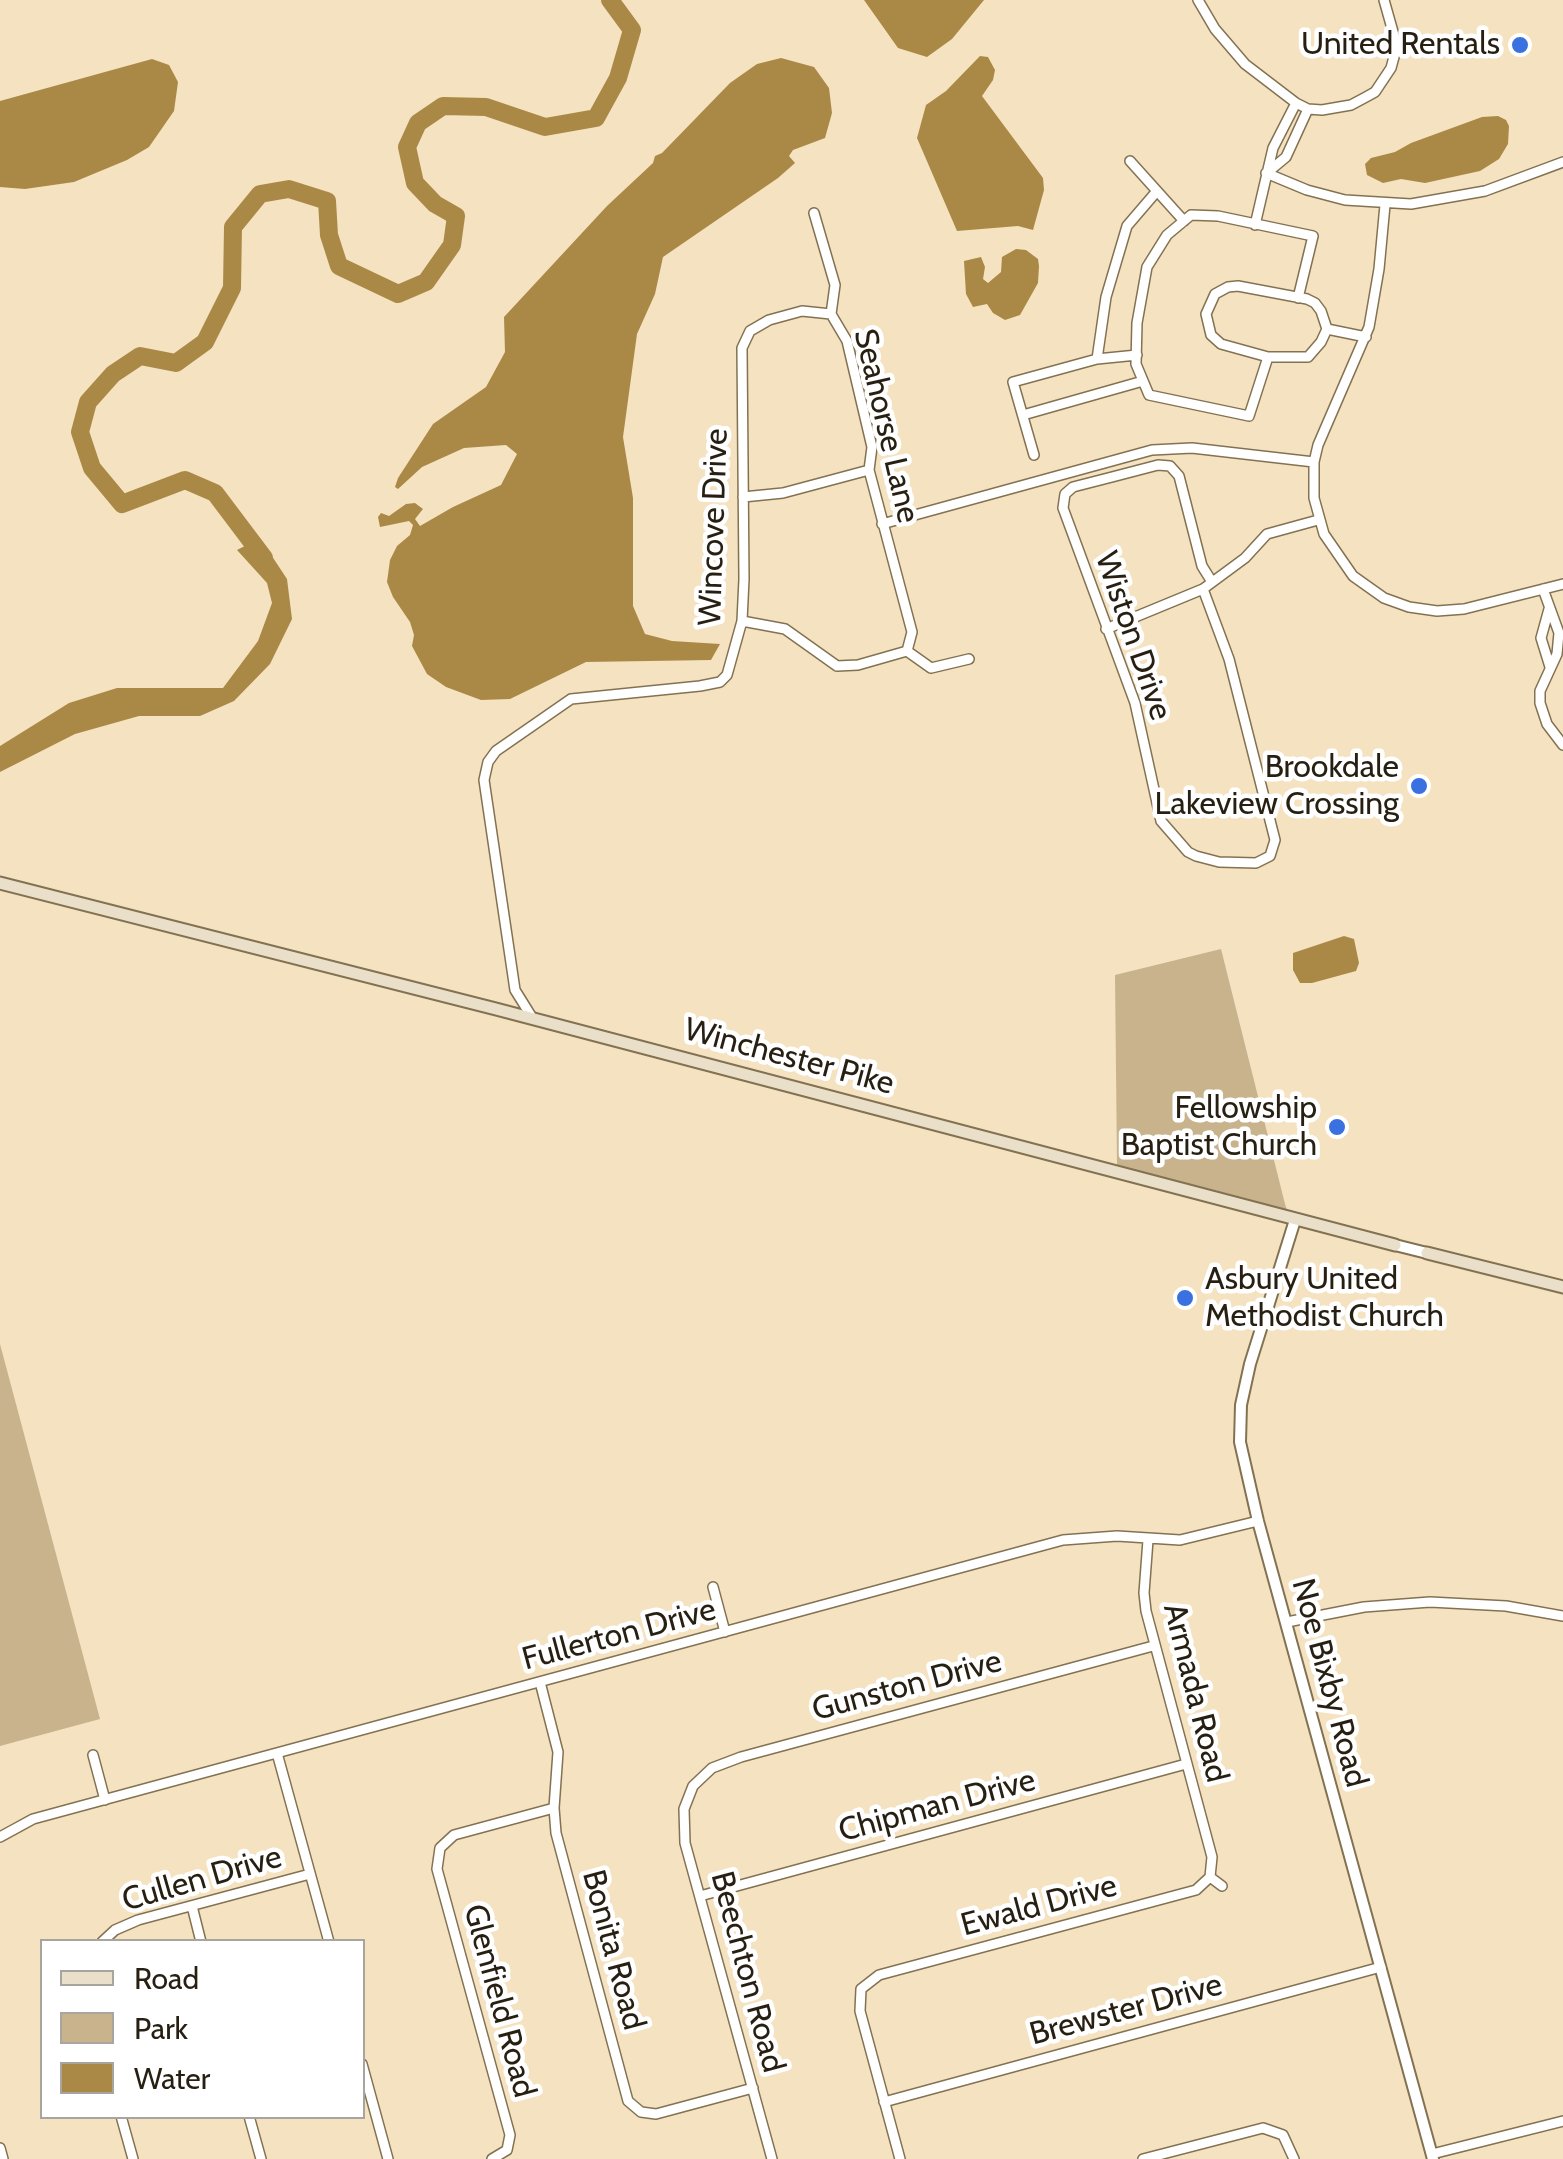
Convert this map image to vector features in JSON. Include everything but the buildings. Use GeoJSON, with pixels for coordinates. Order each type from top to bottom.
{"type":"FeatureCollection","features":[{"type":"Feature","properties":{"kind":"main road","name":"Winchester Pike"},"geometry":{"type":"LineString","coordinates":[[0,883],[1395,1245]]}},
{"type":"Feature","properties":{"kind":"main road","name":"Winchester Pike"},"geometry":{"type":"LineString","coordinates":[[1427,1253],[1563,1287]]}},
{"type":"Feature","properties":{"kind":"street"},"geometry":{"type":"LineString","coordinates":[[1198,0],[1215,29],[1245,64],[1308,110],[1351,105],[1380,85],[1391,68],[1397,46],[1384,0]]}},
{"type":"Feature","properties":{"kind":"street"},"geometry":{"type":"LineString","coordinates":[[1256,224],[1273,148],[1296,103]]}},
{"type":"Feature","properties":{"kind":"street"},"geometry":{"type":"LineString","coordinates":[[1266,174],[1286,157],[1308,110]]}},
{"type":"Feature","properties":{"kind":"street"},"geometry":{"type":"LineString","coordinates":[[1130,161],[1184,221]]}},
{"type":"Feature","properties":{"kind":"street"},"geometry":{"type":"LineString","coordinates":[[1266,174],[1307,190],[1385,205],[1462,198],[1563,162]]}},
{"type":"Feature","properties":{"kind":"street"},"geometry":{"type":"LineString","coordinates":[[1098,359],[1106,297],[1127,226],[1157,191]]}},
{"type":"Feature","properties":{"kind":"street"},"geometry":{"type":"LineString","coordinates":[[1385,205],[1380,268],[1366,338],[1314,462],[1318,520],[1342,564],[1364,586],[1409,607],[1450,610],[1563,584]]}},
{"type":"Feature","properties":{"kind":"street","name":"Seahorse Lane"},"geometry":{"type":"LineString","coordinates":[[814,213],[835,285],[831,314],[842,329],[851,354],[872,447],[869,470],[912,632],[907,651]]}},
{"type":"Feature","properties":{"kind":"street"},"geometry":{"type":"LineString","coordinates":[[1268,357],[1249,416],[1148,395],[1136,364],[1137,323],[1146,266],[1167,235],[1190,215],[1256,224],[1312,236],[1298,298]]}},
{"type":"Feature","properties":{"kind":"street"},"geometry":{"type":"LineString","coordinates":[[1238,286],[1315,303],[1327,329],[1308,357],[1268,357],[1235,350],[1212,335],[1206,314],[1215,294],[1238,286]]}},
{"type":"Feature","properties":{"kind":"street","name":"Wincove Drive"},"geometry":{"type":"LineString","coordinates":[[532,1019],[515,990],[484,780],[491,756],[571,699],[720,682],[727,675],[742,622],[744,342],[752,330],[776,317],[802,311],[831,314]]}},
{"type":"Feature","properties":{"kind":"street"},"geometry":{"type":"LineString","coordinates":[[1327,329],[1366,338]]}},
{"type":"Feature","properties":{"kind":"street"},"geometry":{"type":"LineString","coordinates":[[1034,455],[1014,382],[1098,359],[1136,356]]}},
{"type":"Feature","properties":{"kind":"street"},"geometry":{"type":"LineString","coordinates":[[1023,416],[1143,381]]}},
{"type":"Feature","properties":{"kind":"street"},"geometry":{"type":"LineString","coordinates":[[882,524],[1152,450],[1192,448],[1314,462]]}},
{"type":"Feature","properties":{"kind":"street","name":"Wiston Drive"},"geometry":{"type":"LineString","coordinates":[[1158,465],[1174,468],[1208,586],[1276,840],[1273,851],[1264,860],[1246,864],[1219,862],[1188,852],[1156,809],[1135,703],[1063,504],[1068,490],[1158,465]]}},
{"type":"Feature","properties":{"kind":"street"},"geometry":{"type":"LineString","coordinates":[[743,497],[782,493],[869,470]]}},
{"type":"Feature","properties":{"kind":"street"},"geometry":{"type":"LineString","coordinates":[[1106,629],[1208,586],[1245,558],[1267,534],[1318,520]]}},
{"type":"Feature","properties":{"kind":"street"},"geometry":{"type":"LineString","coordinates":[[1543,589],[1559,634],[1556,654],[1540,691],[1540,703],[1547,724],[1563,745]]}},
{"type":"Feature","properties":{"kind":"street"},"geometry":{"type":"LineString","coordinates":[[1549,608],[1541,638],[1550,666]]}},
{"type":"Feature","properties":{"kind":"street"},"geometry":{"type":"LineString","coordinates":[[742,622],[785,629],[837,666],[858,665],[907,651],[931,668],[969,659]]}},
{"type":"Feature","properties":{"kind":"street"},"geometry":{"type":"LineString","coordinates":[[498,1010],[515,990]]}},
{"type":"Feature","properties":{"kind":"street","name":"Noe Bixby Road"},"geometry":{"type":"LineString","coordinates":[[1295,1220],[1250,1364],[1241,1405],[1240,1442],[1258,1521],[1433,2157]]}},
{"type":"Feature","properties":{"kind":"street","name":"Winchester Pike"},"geometry":{"type":"LineString","coordinates":[[1395,1245],[1427,1253]]}},
{"type":"Feature","properties":{"kind":"street","name":"Fullerton Drive"},"geometry":{"type":"LineString","coordinates":[[0,1837],[34,1819],[1063,1540],[1096,1536],[1180,1540],[1258,1521]]}},
{"type":"Feature","properties":{"kind":"street","name":"Armada Road"},"geometry":{"type":"LineString","coordinates":[[1148,1540],[1144,1593],[1154,1646],[1212,1858],[1210,1877]]}},
{"type":"Feature","properties":{"kind":"street"},"geometry":{"type":"LineString","coordinates":[[713,1587],[725,1632]]}},
{"type":"Feature","properties":{"kind":"street"},"geometry":{"type":"LineString","coordinates":[[1286,1622],[1364,1606],[1430,1602],[1506,1606],[1563,1616]]}},
{"type":"Feature","properties":{"kind":"street","name":"Gunston Drive"},"geometry":{"type":"LineString","coordinates":[[687,1798],[702,1776],[724,1762],[1154,1646]]}},
{"type":"Feature","properties":{"kind":"street","name":"Bonita Road"},"geometry":{"type":"LineString","coordinates":[[540,1682],[557,1742],[559,1769],[554,1808],[561,1856],[628,2101],[641,2112]]}},
{"type":"Feature","properties":{"kind":"street"},"geometry":{"type":"LineString","coordinates":[[277,1754],[328,1939]]}},
{"type":"Feature","properties":{"kind":"street"},"geometry":{"type":"LineString","coordinates":[[93,1755],[105,1800]]}},
{"type":"Feature","properties":{"kind":"street","name":"Chipman Drive"},"geometry":{"type":"LineString","coordinates":[[700,1896],[1186,1764]]}},
{"type":"Feature","properties":{"kind":"street","name":"Beechton Road"},"geometry":{"type":"LineString","coordinates":[[687,1798],[683,1832],[772,2159]]}},
{"type":"Feature","properties":{"kind":"street"},"geometry":{"type":"LineString","coordinates":[[427,1843],[440,1848],[454,1835],[554,1808]]}},
{"type":"Feature","properties":{"kind":"street","name":"Glenfield Road"},"geometry":{"type":"LineString","coordinates":[[440,1848],[437,1869],[510,2135],[511,2153],[492,2159]]}},
{"type":"Feature","properties":{"kind":"street","name":"Cullen Drive"},"geometry":{"type":"LineString","coordinates":[[106,1938],[138,1920],[310,1874]]}},
{"type":"Feature","properties":{"kind":"street"},"geometry":{"type":"LineString","coordinates":[[1210,1877],[1222,1886]]}},
{"type":"Feature","properties":{"kind":"street","name":"Ewald Drive"},"geometry":{"type":"LineString","coordinates":[[884,2102],[857,1987],[879,1976],[1196,1890],[1210,1877]]}},
{"type":"Feature","properties":{"kind":"street"},"geometry":{"type":"LineString","coordinates":[[192,1906],[200,1939]]}},
{"type":"Feature","properties":{"kind":"street","name":"Brewster Drive"},"geometry":{"type":"LineString","coordinates":[[884,2102],[1381,1967]]}},
{"type":"Feature","properties":{"kind":"street"},"geometry":{"type":"LineString","coordinates":[[365,2075],[388,2159]]}},
{"type":"Feature","properties":{"kind":"street"},"geometry":{"type":"LineString","coordinates":[[634,2124],[641,2112],[667,2113],[753,2088]]}},
{"type":"Feature","properties":{"kind":"street"},"geometry":{"type":"LineString","coordinates":[[884,2102],[900,2159]]}},
{"type":"Feature","properties":{"kind":"street"},"geometry":{"type":"LineString","coordinates":[[122,2119],[133,2159]]}},
{"type":"Feature","properties":{"kind":"street"},"geometry":{"type":"LineString","coordinates":[[250,2119],[261,2159]]}},
{"type":"Feature","properties":{"kind":"street"},"geometry":{"type":"LineString","coordinates":[[1433,2157],[1563,2121]]}},
{"type":"Feature","properties":{"kind":"street"},"geometry":{"type":"LineString","coordinates":[[1143,2159],[1258,2128],[1282,2127],[1294,2159]]}},
{"type":"Feature","properties":{"kind":"street"},"geometry":{"type":"LineString","coordinates":[[0,2148],[3,2159]]}},
{"type":"Feature","properties":{"kind":"green space"},"geometry":{"type":"Polygon","coordinates":[[[1221,949],[1287,1210],[1117,1165],[1115,975],[1221,949]]]}},
{"type":"Feature","properties":{"kind":"green space"},"geometry":{"type":"Polygon","coordinates":[[[0,1344],[100,1719],[0,1746],[0,1344]]]}},
{"type":"Feature","properties":{"kind":"water"},"geometry":{"type":"Polygon","coordinates":[[[864,0],[984,0],[952,39],[927,57],[898,48],[864,0]]]}},
{"type":"Feature","properties":{"kind":"water"},"geometry":{"type":"Polygon","coordinates":[[[980,56],[988,57],[995,70],[982,96],[1043,178],[1044,190],[1033,230],[1018,226],[957,231],[917,138],[926,105],[946,91],[980,56]]]}},
{"type":"Feature","properties":{"kind":"water"},"geometry":{"type":"Polygon","coordinates":[[[781,58],[814,67],[829,88],[832,113],[825,138],[793,150],[789,156],[795,163],[778,178],[663,257],[655,294],[637,334],[623,437],[633,498],[633,606],[645,634],[672,641],[720,644],[711,660],[586,662],[510,699],[481,700],[446,687],[427,674],[412,646],[410,622],[387,582],[390,560],[413,525],[409,521],[380,527],[378,517],[415,503],[423,509],[415,519],[420,526],[501,485],[517,454],[506,445],[464,448],[422,467],[398,489],[398,478],[433,424],[486,387],[505,352],[504,317],[607,206],[653,163],[655,156],[730,83],[757,64],[781,58]]]}},
{"type":"Feature","properties":{"kind":"water"},"geometry":{"type":"Polygon","coordinates":[[[152,59],[169,65],[178,82],[174,111],[149,147],[74,182],[25,189],[0,187],[0,101],[152,59]]]}},
{"type":"Feature","properties":{"kind":"water"},"geometry":{"type":"Polygon","coordinates":[[[1498,116],[1509,126],[1508,144],[1499,159],[1480,171],[1425,183],[1401,179],[1383,183],[1367,175],[1365,164],[1371,158],[1482,117],[1498,116]]]}},
{"type":"Feature","properties":{"kind":"water"},"geometry":{"type":"Polygon","coordinates":[[[1016,249],[1026,250],[1038,259],[1039,266],[1038,283],[1020,315],[1005,320],[987,304],[973,307],[966,294],[964,261],[981,257],[985,267],[983,279],[988,283],[1001,272],[1002,257],[1016,249]]]}},
{"type":"Feature","properties":{"kind":"water"},"geometry":{"type":"Polygon","coordinates":[[[260,538],[287,579],[292,619],[270,664],[234,701],[200,716],[139,716],[75,734],[0,772],[0,746],[69,703],[117,688],[223,688],[258,641],[272,603],[267,583],[237,550],[260,538]]]}},
{"type":"Feature","properties":{"kind":"water"},"geometry":{"type":"Polygon","coordinates":[[[1344,936],[1354,939],[1359,963],[1356,971],[1300,983],[1293,970],[1293,953],[1344,936]]]}},
{"type":"Feature","properties":{"kind":"waterway"},"geometry":{"type":"LineString","coordinates":[[264,558],[215,493],[185,480],[122,504],[92,468],[80,432],[88,402],[113,374],[140,356],[176,363],[205,342],[232,288],[233,227],[260,194],[289,189],[327,201],[329,235],[339,266],[398,294],[426,282],[452,245],[456,216],[435,204],[415,183],[407,147],[418,123],[443,106],[486,107],[545,127],[596,118],[618,78],[632,30],[610,0]]}},
{"type":"Feature","properties":{"kind":"place","name":"United Rentals"},"geometry":{"type":"Point","coordinates":[1520,45]}},
{"type":"Feature","properties":{"kind":"place","name":"Brookdale Lakeview Crossing"},"geometry":{"type":"Point","coordinates":[1419,786]}},
{"type":"Feature","properties":{"kind":"place","name":"Fellowship Baptist Church"},"geometry":{"type":"Point","coordinates":[1337,1127]}},
{"type":"Feature","properties":{"kind":"place","name":"Asbury United Methodist Church"},"geometry":{"type":"Point","coordinates":[1185,1298]}}]}
